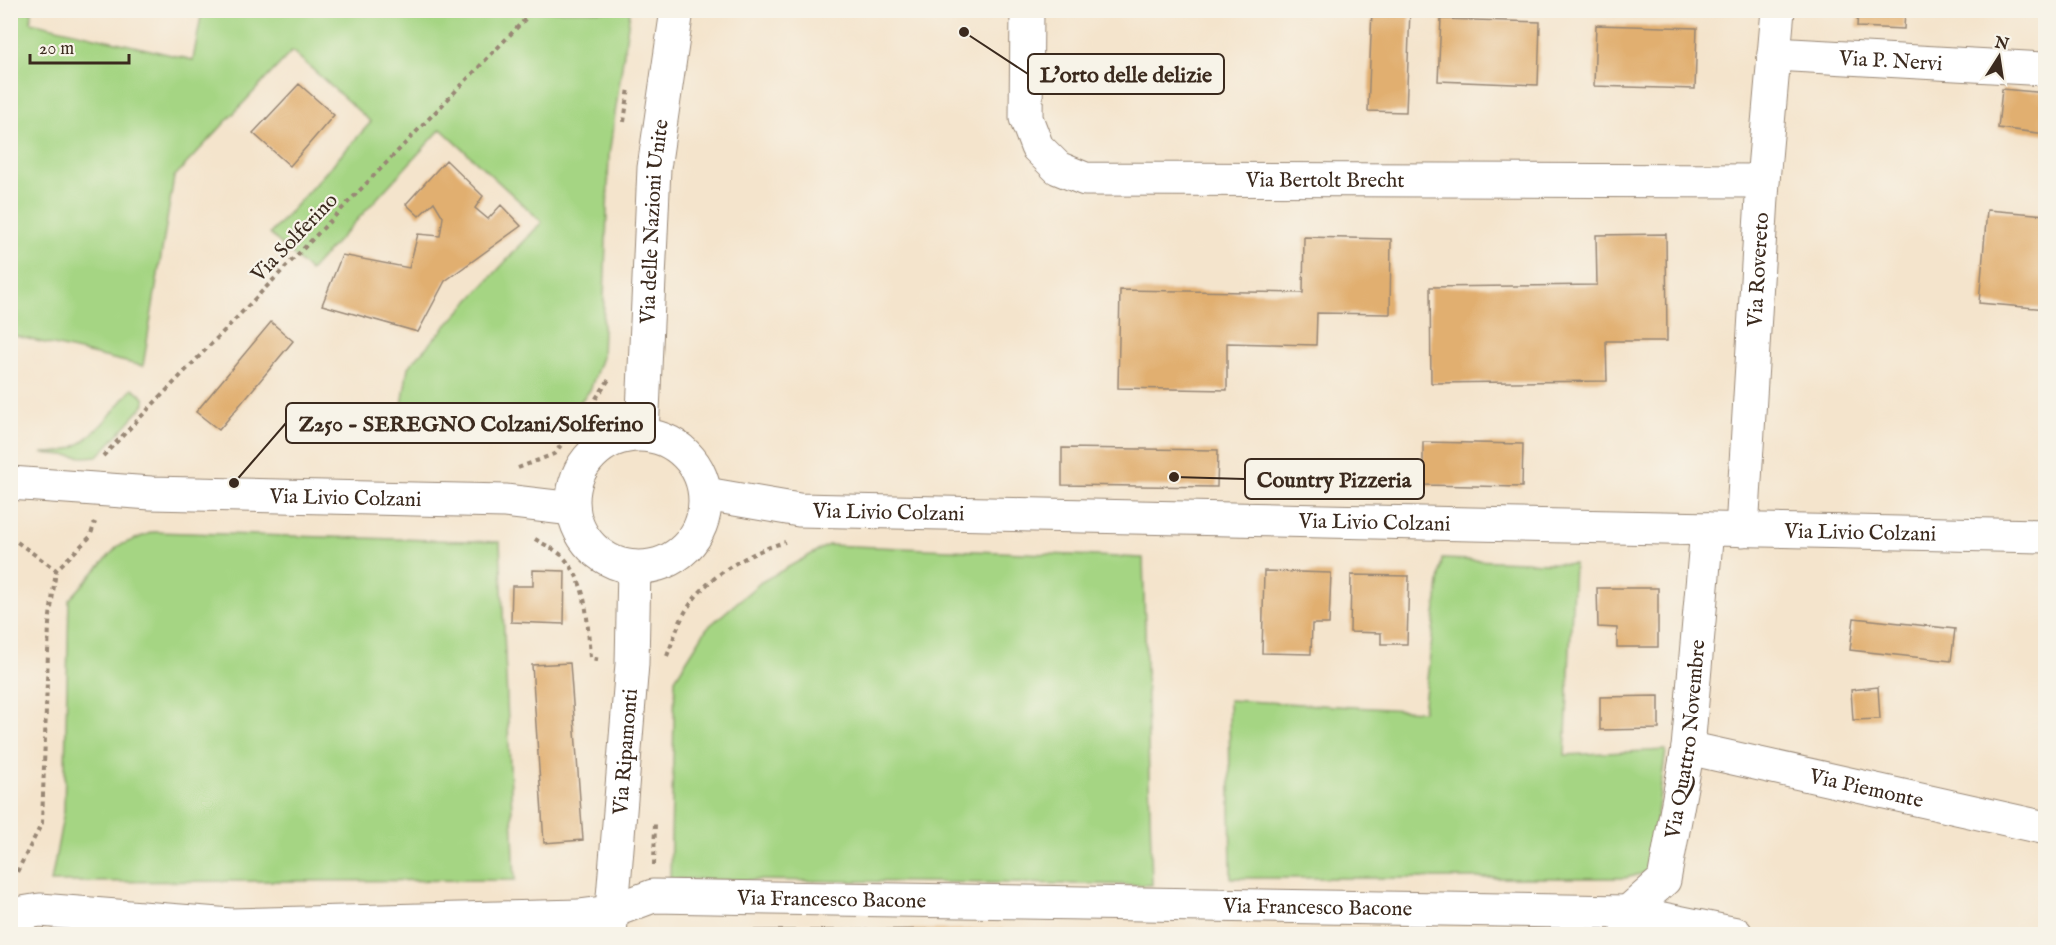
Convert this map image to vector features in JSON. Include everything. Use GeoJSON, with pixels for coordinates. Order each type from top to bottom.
{"type":"FeatureCollection","features":[{"type":"Feature","properties":{"kind":"street","name":"Via delle Nazioni Unite"},"geometry":{"type":"LineString","coordinates":[[642,434],[654,168],[677,10]]}},
{"type":"Feature","properties":{"kind":"street","name":"Via Bertolt Brecht"},"geometry":{"type":"LineString","coordinates":[[1027,10],[1026,118],[1037,147],[1058,168],[1085,179],[1763,181]]}},
{"type":"Feature","properties":{"kind":"street","name":"Via Rovereto"},"geometry":{"type":"LineString","coordinates":[[1742,530],[1763,181],[1778,10]]}},
{"type":"Feature","properties":{"kind":"street","name":"Via P. Nervi"},"geometry":{"type":"LineString","coordinates":[[1774,54],[2044,69]]}},
{"type":"Feature","properties":{"kind":"street"},"geometry":{"type":"LineString","coordinates":[[642,434],[666,440],[686,453],[699,472],[706,494],[704,517],[695,538],[678,554],[658,565],[634,567],[614,562],[594,549],[580,531],[573,509],[574,487],[578,476],[583,465],[598,448],[619,437],[642,434]]}},
{"type":"Feature","properties":{"kind":"street","name":"Via Livio Colzani"},"geometry":{"type":"LineString","coordinates":[[10,483],[151,493],[505,501],[573,509]]}},
{"type":"Feature","properties":{"kind":"street","name":"Via Livio Colzani"},"geometry":{"type":"LineString","coordinates":[[706,494],[800,510],[2046,536]]}},
{"type":"Feature","properties":{"kind":"street","name":"Via Quattro Novembre"},"geometry":{"type":"LineString","coordinates":[[1627,923],[1664,880],[1688,748],[1707,529]]}},
{"type":"Feature","properties":{"kind":"street","name":"Via Ripamonti"},"geometry":{"type":"LineString","coordinates":[[610,923],[632,664],[634,567]]}},
{"type":"Feature","properties":{"kind":"street","name":"Via Piemonte"},"geometry":{"type":"LineString","coordinates":[[1688,748],[2046,828]]}},
{"type":"Feature","properties":{"kind":"street","name":"Via Francesco Bacone"},"geometry":{"type":"LineString","coordinates":[[26,912],[231,925],[570,917],[610,923],[653,896],[1627,923],[1736,934]]}},
{"type":"Feature","properties":{"kind":"path","name":"Via Solferino"},"geometry":{"type":"LineString","coordinates":[[101,466],[102,457],[534,10]]}},
{"type":"Feature","properties":{"kind":"path"},"geometry":{"type":"LineString","coordinates":[[624,129],[630,86]]}},
{"type":"Feature","properties":{"kind":"path"},"geometry":{"type":"LineString","coordinates":[[505,501],[500,475],[554,453],[584,416],[612,375]]}},
{"type":"Feature","properties":{"kind":"path"},"geometry":{"type":"LineString","coordinates":[[531,536],[558,552],[577,574],[586,608],[590,658],[661,670],[687,609],[714,578],[760,550],[798,538],[800,510]]}},
{"type":"Feature","properties":{"kind":"path"},"geometry":{"type":"LineString","coordinates":[[10,877],[16,874],[42,823],[49,624],[56,570],[90,537],[97,516]]}},
{"type":"Feature","properties":{"kind":"path"},"geometry":{"type":"LineString","coordinates":[[10,537],[56,570]]}},
{"type":"Feature","properties":{"kind":"path"},"geometry":{"type":"LineString","coordinates":[[653,896],[656,813]]}},
{"type":"Feature","properties":{"kind":"green space"},"geometry":{"type":"Polygon","coordinates":[[[11,10],[32,11],[31,22],[193,60],[202,11],[630,11],[609,155],[602,357],[590,390],[546,439],[397,438],[408,367],[542,222],[441,129],[310,271],[270,234],[371,122],[292,51],[174,177],[143,366],[11,335],[11,10]]]}},
{"type":"Feature","properties":{"kind":"green space"},"geometry":{"type":"Polygon","coordinates":[[[133,388],[144,398],[145,404],[97,456],[42,453],[70,449],[88,438],[133,388]]]}},
{"type":"Feature","properties":{"kind":"green space"},"geometry":{"type":"Polygon","coordinates":[[[153,532],[500,542],[515,880],[51,882],[64,811],[69,600],[118,546],[153,532]]]}},
{"type":"Feature","properties":{"kind":"green space"},"geometry":{"type":"Polygon","coordinates":[[[828,545],[1143,558],[1152,885],[670,879],[675,679],[707,628],[761,582],[828,545]]]}},
{"type":"Feature","properties":{"kind":"green space"},"geometry":{"type":"Polygon","coordinates":[[[1442,559],[1574,564],[1565,755],[1666,750],[1649,872],[1625,878],[1231,878],[1229,700],[1423,711],[1442,559]]]}},
{"type":"Feature","properties":{"kind":"building"},"geometry":{"type":"Polygon","coordinates":[[[1372,10],[1410,10],[1406,112],[1368,111],[1372,10]]]}},
{"type":"Feature","properties":{"kind":"building"},"geometry":{"type":"Polygon","coordinates":[[[1858,10],[1905,10],[1904,29],[1857,27],[1858,10]]]}},
{"type":"Feature","properties":{"kind":"building"},"geometry":{"type":"Polygon","coordinates":[[[1978,10],[2038,10],[2038,15],[1978,12],[1978,10]]]}},
{"type":"Feature","properties":{"kind":"building"},"geometry":{"type":"Polygon","coordinates":[[[1441,19],[1540,22],[1538,85],[1438,81],[1441,19]]]}},
{"type":"Feature","properties":{"kind":"building"},"geometry":{"type":"Polygon","coordinates":[[[1596,25],[1697,28],[1695,89],[1594,86],[1596,25]]]}},
{"type":"Feature","properties":{"kind":"building"},"geometry":{"type":"Polygon","coordinates":[[[299,84],[334,115],[290,166],[253,133],[299,84]]]}},
{"type":"Feature","properties":{"kind":"building"},"geometry":{"type":"Polygon","coordinates":[[[2002,89],[2046,93],[2046,134],[1998,128],[2002,89]]]}},
{"type":"Feature","properties":{"kind":"building"},"geometry":{"type":"Polygon","coordinates":[[[446,160],[483,196],[475,208],[488,219],[501,205],[521,226],[445,281],[418,332],[322,305],[342,255],[409,268],[418,234],[440,236],[443,217],[434,202],[419,216],[406,204],[446,160]]]}},
{"type":"Feature","properties":{"kind":"building"},"geometry":{"type":"Polygon","coordinates":[[[1987,210],[2046,215],[2046,309],[1979,303],[1987,210]]]}},
{"type":"Feature","properties":{"kind":"building"},"geometry":{"type":"Polygon","coordinates":[[[1666,234],[1667,341],[1606,341],[1607,381],[1431,383],[1430,287],[1597,285],[1596,235],[1666,234]]]}},
{"type":"Feature","properties":{"kind":"building"},"geometry":{"type":"Polygon","coordinates":[[[1304,237],[1391,239],[1390,314],[1317,313],[1316,345],[1227,343],[1227,390],[1118,388],[1120,290],[1303,293],[1304,237]]]}},
{"type":"Feature","properties":{"kind":"building"},"geometry":{"type":"Polygon","coordinates":[[[271,322],[293,341],[219,430],[196,412],[271,322]]]}},
{"type":"Feature","properties":{"kind":"building"},"geometry":{"type":"Polygon","coordinates":[[[1423,442],[1523,444],[1522,487],[1423,485],[1423,442]]]}},
{"type":"Feature","properties":{"kind":"building"},"geometry":{"type":"Polygon","coordinates":[[[1062,448],[1218,450],[1217,487],[1062,485],[1062,448]]]}},
{"type":"Feature","properties":{"kind":"building"},"geometry":{"type":"Polygon","coordinates":[[[533,570],[565,571],[564,624],[511,622],[512,586],[533,586],[533,570]]]}},
{"type":"Feature","properties":{"kind":"building"},"geometry":{"type":"Polygon","coordinates":[[[1264,571],[1331,573],[1329,624],[1312,624],[1311,654],[1262,653],[1264,571]]]}},
{"type":"Feature","properties":{"kind":"building"},"geometry":{"type":"Polygon","coordinates":[[[1351,575],[1409,576],[1407,644],[1381,644],[1381,633],[1350,632],[1351,575]]]}},
{"type":"Feature","properties":{"kind":"building"},"geometry":{"type":"Polygon","coordinates":[[[1597,588],[1658,588],[1658,647],[1617,647],[1617,628],[1598,627],[1597,588]]]}},
{"type":"Feature","properties":{"kind":"building"},"geometry":{"type":"Polygon","coordinates":[[[1854,618],[1955,629],[1951,661],[1850,650],[1854,618]]]}},
{"type":"Feature","properties":{"kind":"building"},"geometry":{"type":"Polygon","coordinates":[[[570,663],[583,840],[544,843],[532,665],[570,663]]]}},
{"type":"Feature","properties":{"kind":"building"},"geometry":{"type":"Polygon","coordinates":[[[1878,687],[1880,719],[1853,720],[1851,690],[1878,687]]]}},
{"type":"Feature","properties":{"kind":"building"},"geometry":{"type":"Polygon","coordinates":[[[1659,696],[1659,729],[1600,730],[1600,697],[1659,696]]]}},
{"type":"Feature","properties":{"kind":"building"},"geometry":{"type":"Polygon","coordinates":[[[1003,929],[1003,934],[739,934],[739,930],[1003,929]]]}},
{"type":"Feature","properties":{"kind":"place","name":"L'orto delle delizie"},"geometry":{"type":"Point","coordinates":[964,32]}},
{"type":"Feature","properties":{"kind":"place","name":"Country Pizzeria"},"geometry":{"type":"Point","coordinates":[1174,477]}},
{"type":"Feature","properties":{"kind":"place","name":"Z250 - SEREGNO Colzani/Solferino"},"geometry":{"type":"Point","coordinates":[234,483]}}]}
